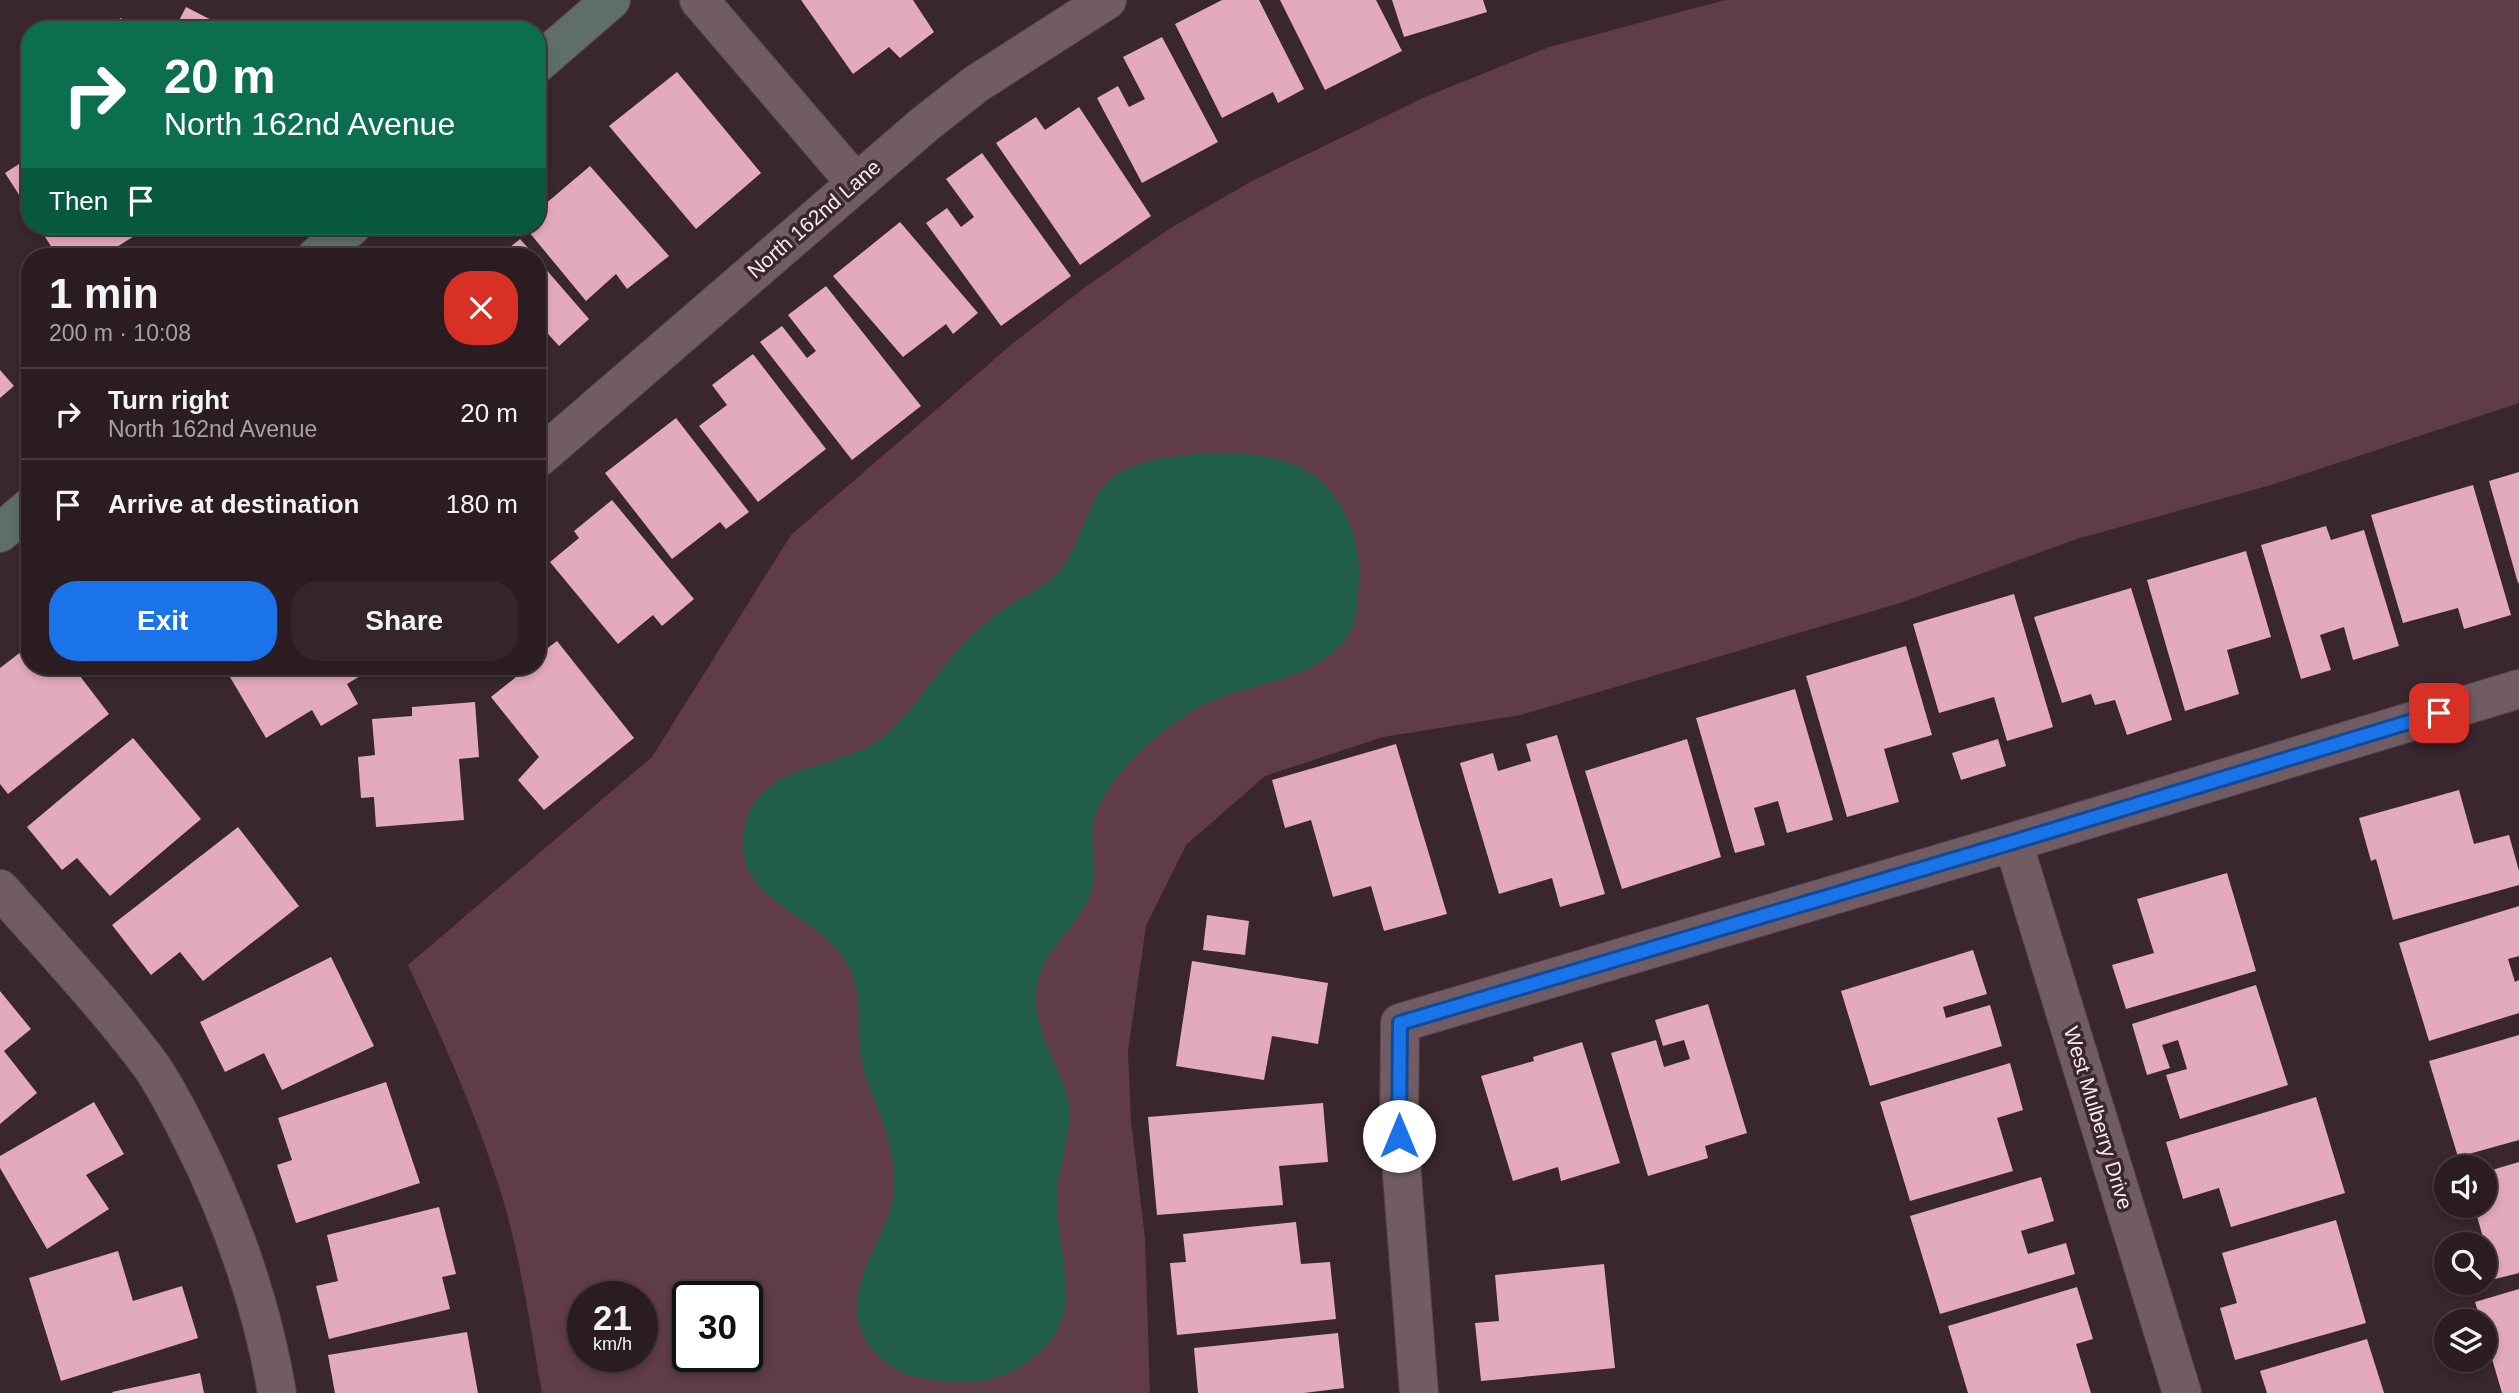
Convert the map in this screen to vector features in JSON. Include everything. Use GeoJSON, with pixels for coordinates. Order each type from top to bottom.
{"type":"FeatureCollection","features":[{"type":"Feature","properties":{"kind":"street"},"geometry":{"type":"LineString","coordinates":[[546,56],[611,0]]}},
{"type":"Feature","properties":{"kind":"street"},"geometry":{"type":"LineString","coordinates":[[699,0],[855,182]]}},
{"type":"Feature","properties":{"kind":"street","name":"North 162nd Lane"},"geometry":{"type":"LineString","coordinates":[[546,451],[855,182],[976,84],[1107,0]]}},
{"type":"Feature","properties":{"kind":"street"},"geometry":{"type":"LineString","coordinates":[[326,248],[342,235]]}},
{"type":"Feature","properties":{"kind":"street"},"geometry":{"type":"LineString","coordinates":[[0,533],[21,515]]}},
{"type":"Feature","properties":{"kind":"street"},"geometry":{"type":"LineString","coordinates":[[1419,1393],[1399,1136],[1400,1023],[2519,689]]}},
{"type":"Feature","properties":{"kind":"street","name":"West Mulberry Drive"},"geometry":{"type":"LineString","coordinates":[[2013,842],[2182,1393]]}},
{"type":"Feature","properties":{"kind":"street"},"geometry":{"type":"LineString","coordinates":[[0,889],[134,1044],[179,1113],[213,1181],[244,1263],[270,1351],[277,1393]]}},
{"type":"Feature","properties":{"kind":"shaded area"},"geometry":{"type":"Polygon","coordinates":[[[1725,0],[2519,0],[2519,403],[2271,485],[2077,539],[1900,603],[1521,715],[1383,737],[1265,776],[1186,845],[1146,926],[1128,1051],[1131,1120],[1145,1239],[1150,1393],[542,1393],[520,1267],[501,1193],[458,1078],[408,965],[652,757],[791,535],[1011,345],[1084,288],[1169,229],[1252,181],[1425,97],[1549,47],[1725,0]]]}},
{"type":"Feature","properties":{"kind":"shaded area"},"geometry":{"type":"Polygon","coordinates":[[[1203,453],[1247,454],[1286,461],[1320,480],[1334,495],[1350,525],[1358,553],[1356,617],[1347,638],[1332,654],[1314,666],[1224,696],[1172,724],[1137,754],[1108,789],[1093,824],[1092,888],[1078,916],[1050,953],[1043,967],[1036,1001],[1040,1027],[1068,1099],[1069,1124],[1057,1188],[1066,1291],[1062,1320],[1045,1347],[1020,1367],[1005,1374],[969,1382],[911,1376],[890,1366],[878,1355],[864,1336],[857,1316],[857,1297],[862,1277],[887,1219],[894,1183],[887,1135],[862,1062],[854,978],[838,951],[823,936],[772,898],[758,884],[747,868],[743,849],[745,825],[754,803],[768,788],[787,776],[852,754],[890,731],[974,633],[1004,609],[1052,579],[1071,553],[1096,498],[1119,473],[1149,461],[1203,453]]]}},
{"type":"Feature","properties":{"kind":"building"},"geometry":{"type":"Polygon","coordinates":[[[801,0],[913,0],[934,32],[900,58],[889,47],[853,74],[801,0]]]}},
{"type":"Feature","properties":{"kind":"building"},"geometry":{"type":"Polygon","coordinates":[[[1222,0],[1259,0],[1304,89],[1278,103],[1273,92],[1222,118],[1175,24],[1222,0]]]}},
{"type":"Feature","properties":{"kind":"building"},"geometry":{"type":"Polygon","coordinates":[[[1280,0],[1376,0],[1402,51],[1325,90],[1280,0]]]}},
{"type":"Feature","properties":{"kind":"building"},"geometry":{"type":"Polygon","coordinates":[[[1392,0],[1483,0],[1487,12],[1404,37],[1392,0]]]}},
{"type":"Feature","properties":{"kind":"building"},"geometry":{"type":"Polygon","coordinates":[[[186,7],[213,21],[179,21],[186,7]]]}},
{"type":"Feature","properties":{"kind":"building"},"geometry":{"type":"Polygon","coordinates":[[[1162,37],[1218,142],[1142,183],[1097,98],[1118,86],[1129,107],[1145,99],[1123,57],[1162,37]]]}},
{"type":"Feature","properties":{"kind":"building"},"geometry":{"type":"Polygon","coordinates":[[[677,72],[761,173],[696,229],[609,126],[677,72]]]}},
{"type":"Feature","properties":{"kind":"building"},"geometry":{"type":"Polygon","coordinates":[[[1079,107],[1151,216],[1080,265],[996,143],[1036,117],[1045,130],[1079,107]]]}},
{"type":"Feature","properties":{"kind":"building"},"geometry":{"type":"Polygon","coordinates":[[[982,153],[1071,276],[1001,326],[926,223],[947,208],[961,227],[974,217],[946,179],[982,153]]]}},
{"type":"Feature","properties":{"kind":"building"},"geometry":{"type":"Polygon","coordinates":[[[21,163],[21,198],[5,173],[21,163]]]}},
{"type":"Feature","properties":{"kind":"building"},"geometry":{"type":"Polygon","coordinates":[[[590,166],[669,256],[627,289],[616,274],[586,301],[546,253],[546,248],[542,248],[531,235],[546,235],[546,203],[590,166]]]}},
{"type":"Feature","properties":{"kind":"building"},"geometry":{"type":"Polygon","coordinates":[[[900,222],[978,313],[953,334],[946,324],[903,357],[833,276],[900,222]]]}},
{"type":"Feature","properties":{"kind":"building"},"geometry":{"type":"Polygon","coordinates":[[[44,235],[136,235],[115,248],[52,248],[44,235]]]}},
{"type":"Feature","properties":{"kind":"building"},"geometry":{"type":"Polygon","coordinates":[[[520,239],[528,248],[509,248],[520,239]]]}},
{"type":"Feature","properties":{"kind":"building"},"geometry":{"type":"Polygon","coordinates":[[[546,269],[589,319],[559,346],[546,332],[546,269]]]}},
{"type":"Feature","properties":{"kind":"building"},"geometry":{"type":"Polygon","coordinates":[[[826,286],[921,406],[852,460],[760,342],[782,326],[807,358],[816,351],[788,315],[826,286]]]}},
{"type":"Feature","properties":{"kind":"building"},"geometry":{"type":"Polygon","coordinates":[[[753,354],[826,449],[758,502],[699,426],[727,405],[712,385],[753,354]]]}},
{"type":"Feature","properties":{"kind":"building"},"geometry":{"type":"Polygon","coordinates":[[[0,370],[14,386],[0,398],[0,370]]]}},
{"type":"Feature","properties":{"kind":"building"},"geometry":{"type":"Polygon","coordinates":[[[676,418],[749,512],[726,529],[720,522],[672,559],[605,473],[676,418]]]}},
{"type":"Feature","properties":{"kind":"building"},"geometry":{"type":"Polygon","coordinates":[[[2519,472],[2519,583],[2518,583],[2489,481],[2519,472]]]}},
{"type":"Feature","properties":{"kind":"building"},"geometry":{"type":"Polygon","coordinates":[[[2473,485],[2511,615],[2464,629],[2458,608],[2403,623],[2371,515],[2473,485]]]}},
{"type":"Feature","properties":{"kind":"building"},"geometry":{"type":"Polygon","coordinates":[[[612,500],[694,599],[662,626],[653,615],[618,644],[550,562],[579,538],[574,531],[612,500]]]}},
{"type":"Feature","properties":{"kind":"building"},"geometry":{"type":"Polygon","coordinates":[[[2326,526],[2331,540],[2364,530],[2399,646],[2353,660],[2344,627],[2320,635],[2331,670],[2301,679],[2261,545],[2326,526]]]}},
{"type":"Feature","properties":{"kind":"building"},"geometry":{"type":"Polygon","coordinates":[[[2246,551],[2271,637],[2227,650],[2239,694],[2185,711],[2147,580],[2246,551]]]}},
{"type":"Feature","properties":{"kind":"building"},"geometry":{"type":"Polygon","coordinates":[[[2131,588],[2172,720],[2127,735],[2115,700],[2095,705],[2091,694],[2062,703],[2034,617],[2131,588]]]}},
{"type":"Feature","properties":{"kind":"building"},"geometry":{"type":"Polygon","coordinates":[[[2014,594],[2053,727],[2007,741],[1994,697],[1939,713],[1913,624],[2014,594]]]}},
{"type":"Feature","properties":{"kind":"building"},"geometry":{"type":"Polygon","coordinates":[[[557,641],[634,738],[544,810],[518,780],[539,757],[491,697],[518,675],[546,675],[546,649],[557,641]]]}},
{"type":"Feature","properties":{"kind":"building"},"geometry":{"type":"Polygon","coordinates":[[[1906,646],[1932,735],[1884,749],[1899,802],[1847,817],[1806,676],[1906,646]]]}},
{"type":"Feature","properties":{"kind":"building"},"geometry":{"type":"Polygon","coordinates":[[[21,652],[21,675],[79,675],[109,714],[8,794],[0,784],[0,668],[21,652]]]}},
{"type":"Feature","properties":{"kind":"building"},"geometry":{"type":"Polygon","coordinates":[[[229,675],[362,675],[347,684],[358,704],[321,726],[312,710],[266,738],[229,675]]]}},
{"type":"Feature","properties":{"kind":"building"},"geometry":{"type":"Polygon","coordinates":[[[1795,689],[1833,820],[1787,833],[1778,801],[1754,808],[1765,845],[1735,853],[1696,718],[1795,689]]]}},
{"type":"Feature","properties":{"kind":"building"},"geometry":{"type":"Polygon","coordinates":[[[475,702],[479,757],[459,759],[464,820],[376,827],[374,797],[361,798],[358,757],[375,755],[372,719],[412,716],[412,707],[475,702]]]}},
{"type":"Feature","properties":{"kind":"building"},"geometry":{"type":"Polygon","coordinates":[[[1557,735],[1605,894],[1560,907],[1552,878],[1499,894],[1460,763],[1493,753],[1498,771],[1531,761],[1526,744],[1557,735]]]}},
{"type":"Feature","properties":{"kind":"building"},"geometry":{"type":"Polygon","coordinates":[[[133,738],[201,819],[110,896],[77,858],[62,870],[27,827],[133,738]]]}},
{"type":"Feature","properties":{"kind":"building"},"geometry":{"type":"Polygon","coordinates":[[[1687,739],[1721,857],[1622,889],[1585,771],[1687,739]]]}},
{"type":"Feature","properties":{"kind":"building"},"geometry":{"type":"Polygon","coordinates":[[[1998,739],[2006,766],[1961,780],[1952,753],[1998,739]]]}},
{"type":"Feature","properties":{"kind":"building"},"geometry":{"type":"Polygon","coordinates":[[[1396,744],[1447,914],[1384,931],[1371,886],[1333,897],[1311,820],[1285,828],[1272,780],[1396,744]]]}},
{"type":"Feature","properties":{"kind":"building"},"geometry":{"type":"Polygon","coordinates":[[[2459,790],[2474,844],[2509,835],[2519,871],[2519,885],[2393,920],[2376,859],[2371,861],[2359,818],[2459,790]]]}},
{"type":"Feature","properties":{"kind":"building"},"geometry":{"type":"Polygon","coordinates":[[[238,827],[299,906],[203,981],[180,952],[151,975],[112,925],[238,827]]]}},
{"type":"Feature","properties":{"kind":"building"},"geometry":{"type":"Polygon","coordinates":[[[2227,873],[2256,971],[2126,1009],[2112,965],[2154,953],[2137,899],[2227,873]]]}},
{"type":"Feature","properties":{"kind":"building"},"geometry":{"type":"Polygon","coordinates":[[[2519,906],[2519,956],[2508,959],[2515,982],[2519,980],[2519,1013],[2429,1041],[2399,943],[2519,906]]]}},
{"type":"Feature","properties":{"kind":"building"},"geometry":{"type":"Polygon","coordinates":[[[1207,915],[1249,921],[1245,955],[1203,950],[1207,915]]]}},
{"type":"Feature","properties":{"kind":"building"},"geometry":{"type":"Polygon","coordinates":[[[1973,950],[1987,994],[1943,1007],[1946,1018],[1990,1005],[2002,1046],[1870,1086],[1841,991],[1973,950]]]}},
{"type":"Feature","properties":{"kind":"building"},"geometry":{"type":"Polygon","coordinates":[[[331,957],[374,1046],[282,1090],[264,1053],[225,1072],[200,1022],[331,957]]]}},
{"type":"Feature","properties":{"kind":"building"},"geometry":{"type":"Polygon","coordinates":[[[1192,961],[1328,983],[1318,1044],[1272,1036],[1264,1080],[1176,1066],[1192,961]]]}},
{"type":"Feature","properties":{"kind":"building"},"geometry":{"type":"Polygon","coordinates":[[[2256,985],[2288,1085],[2180,1119],[2166,1075],[2187,1069],[2178,1040],[2162,1045],[2170,1068],[2147,1075],[2132,1024],[2256,985]]]}},
{"type":"Feature","properties":{"kind":"building"},"geometry":{"type":"Polygon","coordinates":[[[0,991],[31,1029],[4,1051],[37,1093],[0,1124],[0,991]]]}},
{"type":"Feature","properties":{"kind":"building"},"geometry":{"type":"Polygon","coordinates":[[[1708,1004],[1747,1133],[1705,1146],[1708,1158],[1648,1176],[1611,1053],[1656,1040],[1664,1067],[1690,1059],[1684,1040],[1663,1046],[1655,1020],[1708,1004]]]}},
{"type":"Feature","properties":{"kind":"building"},"geometry":{"type":"Polygon","coordinates":[[[2519,1035],[2519,1140],[2457,1155],[2429,1061],[2519,1035]]]}},
{"type":"Feature","properties":{"kind":"building"},"geometry":{"type":"Polygon","coordinates":[[[1582,1042],[1620,1163],[1561,1181],[1558,1167],[1513,1181],[1481,1076],[1534,1061],[1533,1057],[1582,1042]]]}},
{"type":"Feature","properties":{"kind":"building"},"geometry":{"type":"Polygon","coordinates":[[[2010,1063],[2023,1110],[1997,1118],[2013,1171],[1910,1201],[1880,1102],[2010,1063]]]}},
{"type":"Feature","properties":{"kind":"building"},"geometry":{"type":"Polygon","coordinates":[[[386,1082],[420,1183],[296,1223],[277,1165],[292,1160],[278,1118],[386,1082]]]}},
{"type":"Feature","properties":{"kind":"building"},"geometry":{"type":"Polygon","coordinates":[[[2316,1097],[2345,1193],[2231,1227],[2219,1188],[2183,1199],[2166,1142],[2316,1097]]]}},
{"type":"Feature","properties":{"kind":"building"},"geometry":{"type":"Polygon","coordinates":[[[94,1102],[124,1154],[86,1175],[109,1209],[47,1249],[0,1168],[0,1156],[94,1102]]]}},
{"type":"Feature","properties":{"kind":"building"},"geometry":{"type":"Polygon","coordinates":[[[1323,1103],[1328,1162],[1279,1166],[1283,1205],[1157,1215],[1148,1117],[1323,1103]]]}},
{"type":"Feature","properties":{"kind":"building"},"geometry":{"type":"Polygon","coordinates":[[[2519,1162],[2519,1273],[2497,1278],[2497,1232],[2481,1232],[2477,1218],[2497,1218],[2497,1168],[2519,1162]]]}},
{"type":"Feature","properties":{"kind":"building"},"geometry":{"type":"Polygon","coordinates":[[[2041,1177],[2054,1221],[2021,1231],[2028,1254],[2066,1243],[2075,1274],[1940,1314],[1910,1216],[2041,1177]]]}},
{"type":"Feature","properties":{"kind":"building"},"geometry":{"type":"Polygon","coordinates":[[[439,1207],[456,1274],[442,1277],[450,1309],[329,1339],[316,1286],[338,1281],[327,1235],[439,1207]]]}},
{"type":"Feature","properties":{"kind":"building"},"geometry":{"type":"Polygon","coordinates":[[[2336,1220],[2366,1323],[2235,1360],[2220,1308],[2237,1303],[2222,1253],[2336,1220]]]}},
{"type":"Feature","properties":{"kind":"building"},"geometry":{"type":"Polygon","coordinates":[[[1296,1222],[1301,1264],[1330,1262],[1336,1319],[1177,1335],[1170,1263],[1186,1262],[1183,1234],[1296,1222]]]}},
{"type":"Feature","properties":{"kind":"building"},"geometry":{"type":"Polygon","coordinates":[[[118,1251],[133,1301],[182,1286],[198,1338],[61,1381],[29,1278],[118,1251]]]}},
{"type":"Feature","properties":{"kind":"building"},"geometry":{"type":"Polygon","coordinates":[[[1604,1264],[1615,1368],[1481,1381],[1475,1323],[1499,1321],[1495,1275],[1604,1264]]]}},
{"type":"Feature","properties":{"kind":"building"},"geometry":{"type":"Polygon","coordinates":[[[2077,1287],[2093,1339],[2076,1344],[2091,1393],[1968,1393],[1948,1326],[2077,1287]]]}},
{"type":"Feature","properties":{"kind":"building"},"geometry":{"type":"Polygon","coordinates":[[[2519,1289],[2519,1393],[2502,1393],[2496,1372],[2497,1309],[2477,1309],[2475,1302],[2519,1289]]]}},
{"type":"Feature","properties":{"kind":"building"},"geometry":{"type":"Polygon","coordinates":[[[467,1332],[478,1393],[335,1393],[328,1355],[467,1332]]]}},
{"type":"Feature","properties":{"kind":"building"},"geometry":{"type":"Polygon","coordinates":[[[1338,1333],[1344,1388],[1304,1393],[1198,1393],[1194,1348],[1338,1333]]]}},
{"type":"Feature","properties":{"kind":"building"},"geometry":{"type":"Polygon","coordinates":[[[2367,1339],[2384,1393],[2267,1393],[2260,1371],[2367,1339]]]}},
{"type":"Feature","properties":{"kind":"building"},"geometry":{"type":"Polygon","coordinates":[[[200,1373],[204,1393],[112,1392],[200,1373]]]}},
{"type":"Feature","properties":{"kind":"route"},"geometry":{"type":"LineString","coordinates":[[1399,1136],[1400,1023],[2439,713]]}}]}
